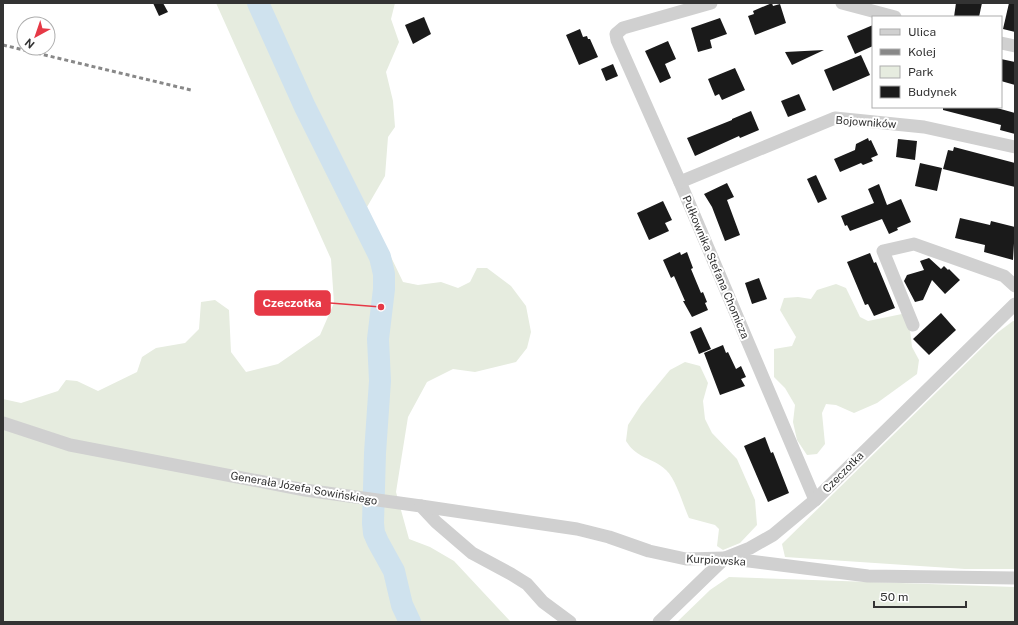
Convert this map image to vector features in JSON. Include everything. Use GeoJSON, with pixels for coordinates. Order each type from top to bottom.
{"type":"FeatureCollection","features":[{"type":"Feature","properties":{"kind":"street","name":"Pułkownika Stefana Chomicza"},"geometry":{"type":"LineString","coordinates":[[710,3],[623,28],[616,34],[815,500]]}},
{"type":"Feature","properties":{"kind":"street"},"geometry":{"type":"LineString","coordinates":[[842,3],[892,16]]}},
{"type":"Feature","properties":{"kind":"street"},"geometry":{"type":"LineString","coordinates":[[1002,43],[1015,46]]}},
{"type":"Feature","properties":{"kind":"street","name":"Bojowników"},"geometry":{"type":"LineString","coordinates":[[680,182],[835,118],[924,127],[1015,147]]}},
{"type":"Feature","properties":{"kind":"street"},"geometry":{"type":"LineString","coordinates":[[913,325],[883,251],[914,244],[1004,276],[1015,286]]}},
{"type":"Feature","properties":{"kind":"street","name":"Czeczotka"},"geometry":{"type":"LineString","coordinates":[[659,622],[725,558],[750,548],[773,535],[815,500],[1015,304]]}},
{"type":"Feature","properties":{"kind":"street","name":"Generała Józefa Sowińskiego"},"geometry":{"type":"LineString","coordinates":[[3,423],[70,445],[305,490],[374,501],[421,506]]}},
{"type":"Feature","properties":{"kind":"street"},"geometry":{"type":"LineString","coordinates":[[421,506],[436,522],[472,553],[527,584],[543,602],[570,622]]}},
{"type":"Feature","properties":{"kind":"street","name":"Kurpiowska"},"geometry":{"type":"LineString","coordinates":[[421,506],[577,529],[609,537],[649,551],[686,559],[725,558],[868,576],[1015,578]]}},
{"type":"Feature","properties":{"kind":"green space"},"geometry":{"type":"Polygon","coordinates":[[[216,3],[395,3],[391,19],[399,42],[386,72],[393,101],[395,127],[388,137],[385,176],[367,207],[403,282],[418,285],[441,282],[458,288],[470,282],[477,268],[487,268],[511,286],[526,306],[531,332],[527,348],[516,362],[475,372],[453,369],[427,382],[408,417],[396,492],[409,539],[430,547],[454,561],[511,622],[3,622],[3,399],[21,403],[58,391],[66,380],[77,381],[98,391],[137,372],[142,357],[156,348],[185,343],[199,329],[201,302],[215,300],[229,310],[231,352],[246,372],[278,364],[320,335],[334,303],[331,259],[216,3]]]}},
{"type":"Feature","properties":{"kind":"green space"},"geometry":{"type":"Polygon","coordinates":[[[836,284],[846,288],[860,317],[868,321],[902,314],[909,321],[912,347],[919,360],[917,374],[877,403],[854,413],[836,405],[826,404],[822,413],[825,444],[817,454],[807,455],[797,440],[793,422],[795,405],[785,388],[774,377],[774,349],[792,346],[796,337],[780,310],[784,298],[798,297],[811,299],[817,290],[836,284]]]}},
{"type":"Feature","properties":{"kind":"green space"},"geometry":{"type":"Polygon","coordinates":[[[1015,321],[1015,569],[965,569],[785,557],[782,544],[997,333],[1015,321]]]}},
{"type":"Feature","properties":{"kind":"green space"},"geometry":{"type":"Polygon","coordinates":[[[685,362],[700,366],[708,383],[703,401],[705,419],[712,433],[737,459],[755,500],[757,525],[740,543],[723,550],[717,546],[719,529],[715,525],[689,518],[670,474],[655,462],[635,452],[626,441],[628,425],[641,405],[670,370],[685,362]]]}},
{"type":"Feature","properties":{"kind":"green space"},"geometry":{"type":"Polygon","coordinates":[[[729,577],[1015,587],[1015,622],[677,622],[710,590],[729,577]]]}},
{"type":"Feature","properties":{"kind":"building"},"geometry":{"type":"Polygon","coordinates":[[[153,3],[163,3],[168,12],[159,16],[153,3]]]}},
{"type":"Feature","properties":{"kind":"building"},"geometry":{"type":"Polygon","coordinates":[[[772,3],[773,6],[780,4],[786,23],[755,35],[748,16],[754,14],[753,11],[772,3]]]}},
{"type":"Feature","properties":{"kind":"building"},"geometry":{"type":"Polygon","coordinates":[[[956,3],[982,3],[979,16],[954,16],[956,3]]]}},
{"type":"Feature","properties":{"kind":"building"},"geometry":{"type":"Polygon","coordinates":[[[1009,3],[1015,3],[1015,32],[1003,29],[1009,3]]]}},
{"type":"Feature","properties":{"kind":"building"},"geometry":{"type":"Polygon","coordinates":[[[424,17],[431,34],[413,44],[405,25],[424,17]]]}},
{"type":"Feature","properties":{"kind":"building"},"geometry":{"type":"Polygon","coordinates":[[[720,18],[727,34],[710,40],[712,48],[698,52],[691,28],[720,18]]]}},
{"type":"Feature","properties":{"kind":"building"},"geometry":{"type":"Polygon","coordinates":[[[872,25],[872,46],[855,54],[847,36],[872,25]]]}},
{"type":"Feature","properties":{"kind":"building"},"geometry":{"type":"Polygon","coordinates":[[[580,29],[583,37],[587,36],[588,39],[590,39],[598,57],[579,65],[566,35],[580,29]]]}},
{"type":"Feature","properties":{"kind":"building"},"geometry":{"type":"Polygon","coordinates":[[[668,41],[676,59],[665,64],[671,78],[660,83],[645,51],[668,41]]]}},
{"type":"Feature","properties":{"kind":"building"},"geometry":{"type":"Polygon","coordinates":[[[824,50],[792,65],[785,52],[824,50]]]}},
{"type":"Feature","properties":{"kind":"building"},"geometry":{"type":"Polygon","coordinates":[[[861,55],[870,75],[833,91],[824,70],[861,55]]]}},
{"type":"Feature","properties":{"kind":"building"},"geometry":{"type":"Polygon","coordinates":[[[1002,59],[1015,62],[1015,85],[1002,81],[1002,59]]]}},
{"type":"Feature","properties":{"kind":"building"},"geometry":{"type":"Polygon","coordinates":[[[613,64],[618,76],[606,81],[601,69],[613,64]]]}},
{"type":"Feature","properties":{"kind":"building"},"geometry":{"type":"Polygon","coordinates":[[[735,68],[745,90],[722,100],[719,94],[715,96],[708,79],[735,68]]]}},
{"type":"Feature","properties":{"kind":"building"},"geometry":{"type":"Polygon","coordinates":[[[799,94],[806,110],[788,117],[781,101],[799,94]]]}},
{"type":"Feature","properties":{"kind":"building"},"geometry":{"type":"Polygon","coordinates":[[[943,108],[997,108],[1015,113],[1015,134],[1000,130],[1001,125],[943,110],[943,108]]]}},
{"type":"Feature","properties":{"kind":"building"},"geometry":{"type":"Polygon","coordinates":[[[751,111],[759,130],[740,138],[739,136],[695,156],[687,138],[751,111]]]}},
{"type":"Feature","properties":{"kind":"building"},"geometry":{"type":"Polygon","coordinates":[[[868,138],[869,141],[871,140],[878,155],[871,158],[873,161],[863,165],[861,163],[840,172],[834,159],[855,150],[856,144],[868,138]]]}},
{"type":"Feature","properties":{"kind":"building"},"geometry":{"type":"Polygon","coordinates":[[[898,139],[917,141],[915,160],[896,157],[898,139]]]}},
{"type":"Feature","properties":{"kind":"building"},"geometry":{"type":"Polygon","coordinates":[[[954,147],[1015,163],[1015,187],[943,169],[948,150],[953,151],[954,147]]]}},
{"type":"Feature","properties":{"kind":"building"},"geometry":{"type":"Polygon","coordinates":[[[920,163],[942,168],[937,191],[915,186],[920,163]]]}},
{"type":"Feature","properties":{"kind":"building"},"geometry":{"type":"Polygon","coordinates":[[[816,175],[827,199],[818,203],[807,179],[816,175]]]}},
{"type":"Feature","properties":{"kind":"building"},"geometry":{"type":"Polygon","coordinates":[[[727,183],[734,197],[727,200],[740,235],[725,241],[712,207],[704,194],[727,183]]]}},
{"type":"Feature","properties":{"kind":"building"},"geometry":{"type":"Polygon","coordinates":[[[879,184],[887,205],[901,199],[911,222],[897,228],[898,230],[889,234],[882,219],[850,231],[847,225],[845,226],[841,216],[874,203],[868,189],[879,184]]]}},
{"type":"Feature","properties":{"kind":"building"},"geometry":{"type":"Polygon","coordinates":[[[663,201],[672,220],[665,223],[669,231],[649,240],[637,213],[663,201]]]}},
{"type":"Feature","properties":{"kind":"building"},"geometry":{"type":"Polygon","coordinates":[[[960,218],[990,225],[991,221],[1015,227],[1013,260],[984,252],[985,245],[955,238],[960,218]]]}},
{"type":"Feature","properties":{"kind":"building"},"geometry":{"type":"Polygon","coordinates":[[[680,252],[681,255],[687,252],[693,268],[691,269],[701,293],[703,292],[707,302],[705,303],[708,310],[692,317],[683,301],[685,301],[674,276],[671,278],[663,260],[680,252]]]}},
{"type":"Feature","properties":{"kind":"building"},"geometry":{"type":"Polygon","coordinates":[[[870,253],[874,263],[876,262],[895,308],[874,316],[868,304],[865,305],[847,262],[870,253]]]}},
{"type":"Feature","properties":{"kind":"building"},"geometry":{"type":"Polygon","coordinates":[[[929,258],[941,269],[944,266],[948,270],[949,269],[960,280],[945,294],[932,280],[923,300],[915,302],[904,281],[907,275],[924,270],[920,261],[929,258]]]}},
{"type":"Feature","properties":{"kind":"building"},"geometry":{"type":"Polygon","coordinates":[[[759,278],[767,299],[752,304],[745,283],[759,278]]]}},
{"type":"Feature","properties":{"kind":"building"},"geometry":{"type":"Polygon","coordinates":[[[941,313],[956,330],[929,355],[913,339],[941,313]]]}},
{"type":"Feature","properties":{"kind":"building"},"geometry":{"type":"Polygon","coordinates":[[[701,327],[711,349],[699,354],[690,332],[701,327]]]}},
{"type":"Feature","properties":{"kind":"building"},"geometry":{"type":"Polygon","coordinates":[[[723,345],[736,369],[741,366],[746,377],[741,379],[745,386],[720,395],[704,353],[723,345]]]}},
{"type":"Feature","properties":{"kind":"building"},"geometry":{"type":"Polygon","coordinates":[[[765,437],[771,453],[773,452],[789,493],[768,502],[744,446],[765,437]]]}},
{"type":"Feature","properties":{"kind":"waterway","name":"Czeczotka"},"geometry":{"type":"LineString","coordinates":[[258,3],[305,107],[380,257],[384,274],[384,289],[378,339],[380,381],[375,453],[373,523],[374,533],[394,571],[402,605],[410,622]]}},
{"type":"Feature","properties":{"kind":"railway"},"geometry":{"type":"LineString","coordinates":[[3,45],[191,90]]}},
{"type":"Feature","properties":{"kind":"place","name":"Czeczotka"},"geometry":{"type":"Point","coordinates":[381,307]}}]}
